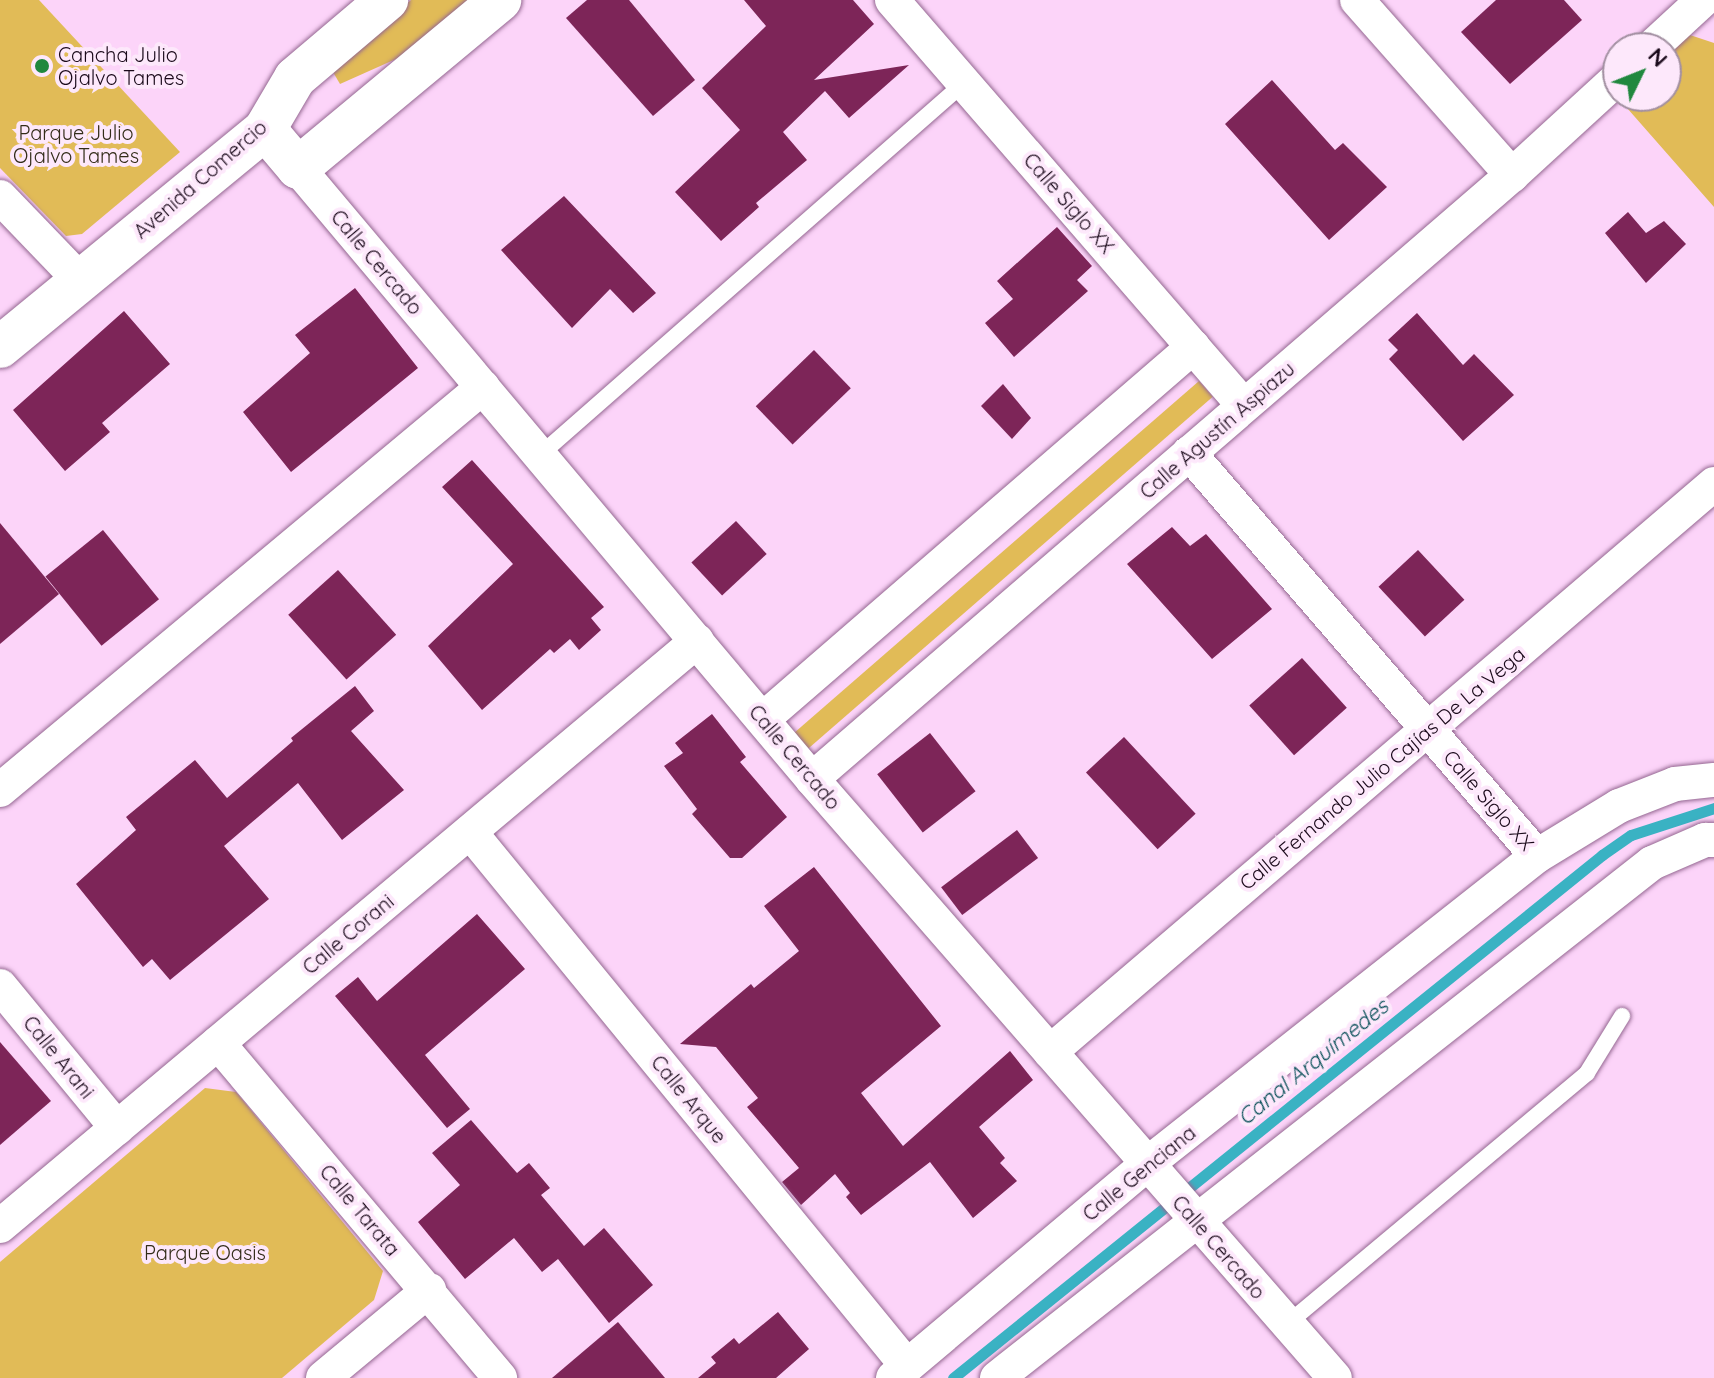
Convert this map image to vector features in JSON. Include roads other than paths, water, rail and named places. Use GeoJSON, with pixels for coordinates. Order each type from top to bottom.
{"type":"FeatureCollection","features":[{"type":"Feature","properties":{"kind":"street","name":"Avenida Comercio"},"geometry":{"type":"LineString","coordinates":[[0,347],[265,129],[295,78],[387,0]]}},
{"type":"Feature","properties":{"kind":"street"},"geometry":{"type":"LineString","coordinates":[[298,168],[500,0]]}},
{"type":"Feature","properties":{"kind":"street","name":"Calle Siglo XX"},"geometry":{"type":"LineString","coordinates":[[892,0],[1244,406]]}},
{"type":"Feature","properties":{"kind":"street"},"geometry":{"type":"LineString","coordinates":[[1357,0],[1512,175]]}},
{"type":"Feature","properties":{"kind":"street"},"geometry":{"type":"LineString","coordinates":[[1668,32],[1703,0]]}},
{"type":"Feature","properties":{"kind":"street","name":"Calle Agustín Aspiazu"},"geometry":{"type":"LineString","coordinates":[[812,779],[1512,175],[1602,93]]}},
{"type":"Feature","properties":{"kind":"street","name":"Calle Cercado"},"geometry":{"type":"LineString","coordinates":[[265,129],[812,779],[1335,1378]]}},
{"type":"Feature","properties":{"kind":"street"},"geometry":{"type":"LineString","coordinates":[[0,197],[80,280]]}},
{"type":"Feature","properties":{"kind":"street"},"geometry":{"type":"LineString","coordinates":[[763,719],[1193,347]]}},
{"type":"Feature","properties":{"kind":"street"},"geometry":{"type":"LineString","coordinates":[[0,790],[483,387]]}},
{"type":"Feature","properties":{"kind":"street","name":"Calle Siglo XX"},"geometry":{"type":"LineString","coordinates":[[1189,453],[1537,856]]}},
{"type":"Feature","properties":{"kind":"street","name":"Calle Fernando Julio Cajías De La Vega"},"geometry":{"type":"LineString","coordinates":[[1050,1052],[1714,484]]}},
{"type":"Feature","properties":{"kind":"street","name":"Calle Corani"},"geometry":{"type":"LineString","coordinates":[[0,1226],[697,641]]}},
{"type":"Feature","properties":{"kind":"street","name":"Calle Genciana"},"geometry":{"type":"LineString","coordinates":[[900,1372],[1154,1172],[1537,856],[1619,806],[1675,784],[1714,780]]}},
{"type":"Feature","properties":{"kind":"street","name":"Calle Arque"},"geometry":{"type":"LineString","coordinates":[[470,832],[900,1372]]}},
{"type":"Feature","properties":{"kind":"street"},"geometry":{"type":"LineString","coordinates":[[997,1378],[1190,1213],[1652,863],[1705,840],[1714,840]]}},
{"type":"Feature","properties":{"kind":"street","name":"Calle Arani"},"geometry":{"type":"LineString","coordinates":[[0,986],[117,1128]]}},
{"type":"Feature","properties":{"kind":"street","name":"Calle Tarata"},"geometry":{"type":"LineString","coordinates":[[218,1043],[500,1378]]}},
{"type":"Feature","properties":{"kind":"street"},"geometry":{"type":"LineString","coordinates":[[323,1378],[429,1290]]}},
{"type":"Feature","properties":{"kind":"lane"},"geometry":{"type":"LineString","coordinates":[[540,455],[964,83]]}},
{"type":"Feature","properties":{"kind":"lane"},"geometry":{"type":"LineString","coordinates":[[1287,1324],[1587,1073],[1622,1016]]}},
{"type":"Feature","properties":{"kind":"waterway","name":"Canal Arquímedes"},"geometry":{"type":"LineString","coordinates":[[953,1378],[1602,855],[1631,835],[1714,808]]}},
{"type":"Feature","properties":{"kind":"place","name":"Cancha Julio Ojalvo Tames"},"geometry":{"type":"Point","coordinates":[42,66]}},
{"type":"Feature","properties":{"kind":"park label","name":"Parque Julio Ojalvo Tames"},"geometry":{"type":"Point","coordinates":[76,144]}},
{"type":"Feature","properties":{"kind":"park label","name":"Parque Oasis"},"geometry":{"type":"Point","coordinates":[205,1252]}}]}
